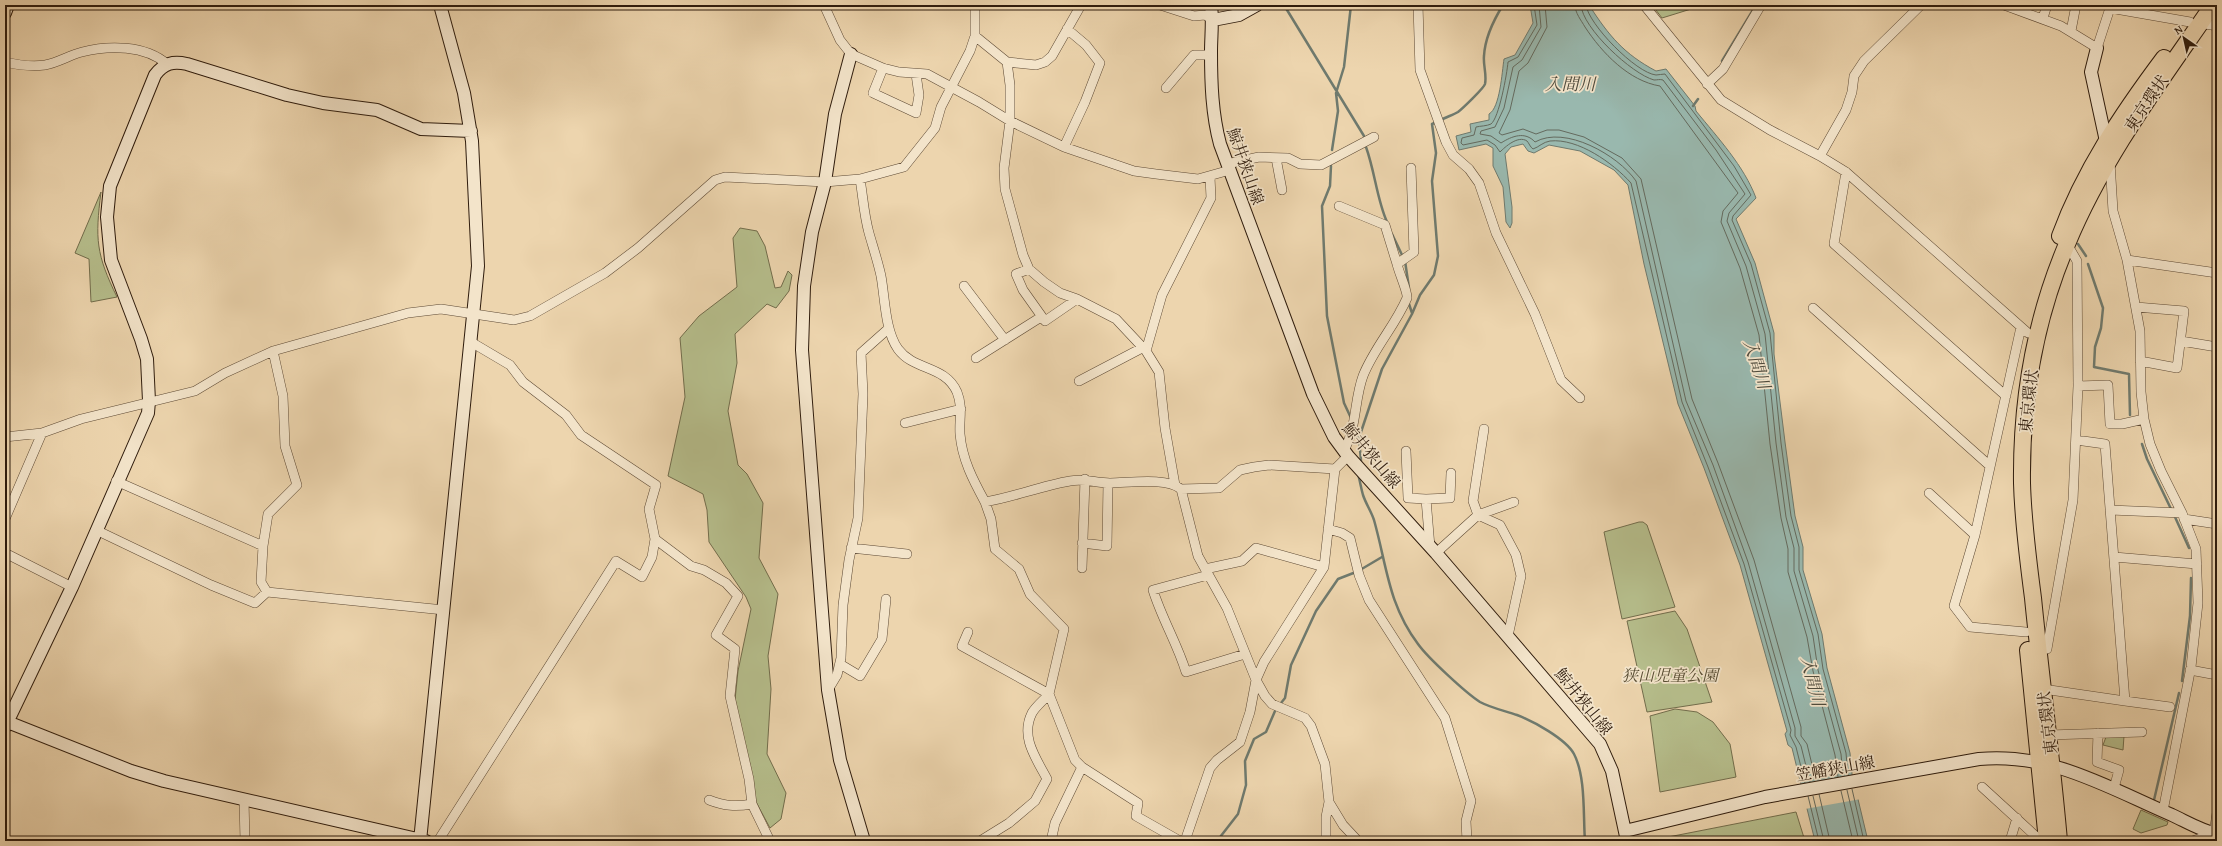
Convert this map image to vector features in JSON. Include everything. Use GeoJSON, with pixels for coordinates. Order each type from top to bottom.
{"type":"FeatureCollection","features":[{"type":"Feature","properties":{"kind":"highway","name":"東京環状"},"geometry":{"type":"LineString","coordinates":[[2047,841],[2046,764],[2049,735],[2023,509],[2024,432],[2036,337],[2045,305],[2067,244],[2110,157],[2195,23],[2202,5]]}},
{"type":"Feature","properties":{"kind":"highway","name":"東京環状"},"geometry":{"type":"LineString","coordinates":[[2059,841],[2026,632],[2014,510],[2013,453],[2024,330],[2037,301],[2069,211],[2085,177],[2106,141],[2145,83],[2195,23],[2213,5]]}},
{"type":"Feature","properties":{"kind":"street"},"geometry":{"type":"LineString","coordinates":[[5,13],[8,5]]}},
{"type":"Feature","properties":{"kind":"street"},"geometry":{"type":"LineString","coordinates":[[440,5],[453,48],[471,131],[478,266],[422,840],[244,800],[131,771],[6,723],[72,586],[116,480],[148,413],[149,401],[147,360],[111,260],[107,237],[107,201],[117,168],[155,75],[167,64],[177,62],[287,95],[323,103],[377,110],[421,129],[471,131]]}},
{"type":"Feature","properties":{"kind":"street"},"geometry":{"type":"LineString","coordinates":[[824,5],[840,40],[851,54],[883,68],[916,74],[927,74],[950,88],[979,102],[1010,121],[1064,147],[1134,170],[1194,179],[1210,177],[1229,167],[1259,157],[1288,158],[1300,164],[1321,165],[1374,137]]}},
{"type":"Feature","properties":{"kind":"street"},"geometry":{"type":"LineString","coordinates":[[5,437],[42,434],[81,419],[149,401],[195,391],[225,373],[273,351],[408,313],[440,309],[514,320],[530,316],[605,273],[638,248],[715,180],[725,177],[825,182],[860,179],[904,167],[936,128],[941,107],[970,51],[976,36],[975,5]]}},
{"type":"Feature","properties":{"kind":"street"},"geometry":{"type":"LineString","coordinates":[[976,36],[1007,62],[1036,65],[1046,62],[1052,56],[1081,5]]}},
{"type":"Feature","properties":{"kind":"street"},"geometry":{"type":"LineString","coordinates":[[1160,5],[1194,16],[1205,15],[1213,20],[1239,15],[1257,5]]}},
{"type":"Feature","properties":{"kind":"street","name":"鯨井狭山線"},"geometry":{"type":"LineString","coordinates":[[1211,5],[1213,20],[1211,86],[1215,125],[1229,167],[1313,394],[1328,427],[1346,453],[1433,550],[1600,744],[1612,771],[1626,836]]}},
{"type":"Feature","properties":{"kind":"street"},"geometry":{"type":"LineString","coordinates":[[1418,5],[1420,70],[1449,148],[1469,168],[1479,183],[1496,233],[1535,314],[1560,380],[1580,398]]}},
{"type":"Feature","properties":{"kind":"street"},"geometry":{"type":"LineString","coordinates":[[1644,5],[1721,100],[1770,130],[1820,156],[1846,172],[2024,330],[2006,396],[1975,535],[1954,606],[1970,627],[2026,632]]}},
{"type":"Feature","properties":{"kind":"street"},"geometry":{"type":"LineString","coordinates":[[1707,84],[1723,69],[1761,5]]}},
{"type":"Feature","properties":{"kind":"street"},"geometry":{"type":"LineString","coordinates":[[1820,156],[1846,110],[1852,92],[1854,76],[1864,61],[1921,5]]}},
{"type":"Feature","properties":{"kind":"street"},"geometry":{"type":"LineString","coordinates":[[2004,5],[2043,18],[2071,31],[2097,48]]}},
{"type":"Feature","properties":{"kind":"street"},"geometry":{"type":"LineString","coordinates":[[2043,18],[2047,5]]}},
{"type":"Feature","properties":{"kind":"street"},"geometry":{"type":"LineString","coordinates":[[2071,31],[2076,5]]}},
{"type":"Feature","properties":{"kind":"street"},"geometry":{"type":"LineString","coordinates":[[2163,811],[2190,670],[2198,603],[2196,549],[2183,516],[2161,471],[2150,444],[2144,419],[2140,361],[2140,331],[2127,260],[2113,211],[2110,157],[2092,72],[2097,48],[2110,6],[2217,26]]}},
{"type":"Feature","properties":{"kind":"street"},"geometry":{"type":"LineString","coordinates":[[1064,147],[1085,102],[1100,63],[1086,45],[1067,29]]}},
{"type":"Feature","properties":{"kind":"street"},"geometry":{"type":"LineString","coordinates":[[5,62],[24,66],[46,65],[82,52],[106,49],[131,49],[158,55],[167,64]]}},
{"type":"Feature","properties":{"kind":"street"},"geometry":{"type":"LineString","coordinates":[[851,54],[835,114],[825,182],[812,232],[805,281],[802,350],[828,690],[840,760],[864,841]]}},
{"type":"Feature","properties":{"kind":"street"},"geometry":{"type":"LineString","coordinates":[[1166,88],[1194,54],[1211,55]]}},
{"type":"Feature","properties":{"kind":"street"},"geometry":{"type":"LineString","coordinates":[[1007,62],[1010,85],[1010,121],[1004,168],[1005,189],[1018,239],[1029,269],[1060,293],[1077,299],[1116,319],[1144,350],[1160,372],[1165,428],[1178,487],[1192,539],[1206,572],[1227,608],[1256,680],[1265,696],[1272,704],[1305,718],[1311,726],[1325,764],[1330,802],[1343,825],[1358,841]]}},
{"type":"Feature","properties":{"kind":"street"},"geometry":{"type":"LineString","coordinates":[[883,68],[873,93],[916,113],[918,94],[916,74]]}},
{"type":"Feature","properties":{"kind":"street"},"geometry":{"type":"LineString","coordinates":[[1276,158],[1282,190]]}},
{"type":"Feature","properties":{"kind":"street"},"geometry":{"type":"LineString","coordinates":[[1397,264],[1414,252],[1411,168]]}},
{"type":"Feature","properties":{"kind":"street"},"geometry":{"type":"LineString","coordinates":[[1846,172],[1834,244],[2006,396]]}},
{"type":"Feature","properties":{"kind":"street"},"geometry":{"type":"LineString","coordinates":[[1079,381],[1144,350],[1162,295],[1211,198],[1210,177]]}},
{"type":"Feature","properties":{"kind":"street"},"geometry":{"type":"LineString","coordinates":[[860,179],[868,231],[880,274],[888,329],[896,347],[903,356],[950,380],[957,393],[961,409],[960,432],[962,452],[970,476],[985,502],[991,519],[995,549],[1019,568],[1030,594],[1064,629],[1049,694],[1033,712],[1028,724],[1028,744],[1047,779],[1039,796],[1009,823],[980,841]]}},
{"type":"Feature","properties":{"kind":"street"},"geometry":{"type":"LineString","coordinates":[[1185,841],[1210,768],[1217,760],[1240,742],[1250,712],[1256,680],[1278,638],[1324,567],[1336,469],[1346,453],[1363,377],[1379,344],[1407,298],[1407,293],[1400,277],[1384,225],[1339,206]]}},
{"type":"Feature","properties":{"kind":"street"},"geometry":{"type":"LineString","coordinates":[[2038,649],[2047,649],[2073,500],[2078,386],[2077,261],[2067,244]]}},
{"type":"Feature","properties":{"kind":"street"},"geometry":{"type":"LineString","coordinates":[[2127,260],[2217,273]]}},
{"type":"Feature","properties":{"kind":"street"},"geometry":{"type":"LineString","coordinates":[[1029,269],[1016,274],[1023,290],[1045,321],[1077,299]]}},
{"type":"Feature","properties":{"kind":"street"},"geometry":{"type":"LineString","coordinates":[[964,286],[1004,340]]}},
{"type":"Feature","properties":{"kind":"street"},"geometry":{"type":"LineString","coordinates":[[2136,307],[2184,312],[2176,368],[2140,361]]}},
{"type":"Feature","properties":{"kind":"street"},"geometry":{"type":"LineString","coordinates":[[1813,308],[1990,466]]}},
{"type":"Feature","properties":{"kind":"street"},"geometry":{"type":"LineString","coordinates":[[976,358],[1041,317]]}},
{"type":"Feature","properties":{"kind":"street"},"geometry":{"type":"LineString","coordinates":[[828,690],[837,675],[840,664],[843,605],[851,548],[858,518],[863,394],[861,353],[888,329]]}},
{"type":"Feature","properties":{"kind":"street"},"geometry":{"type":"LineString","coordinates":[[2181,340],[2217,347]]}},
{"type":"Feature","properties":{"kind":"street"},"geometry":{"type":"LineString","coordinates":[[438,841],[616,562],[642,577],[652,557],[655,540],[649,509],[656,485],[581,435],[566,415],[523,382],[510,365],[471,342]]}},
{"type":"Feature","properties":{"kind":"street"},"geometry":{"type":"LineString","coordinates":[[267,592],[261,582],[263,546],[268,514],[297,484],[292,463],[285,446],[282,396],[273,351]]}},
{"type":"Feature","properties":{"kind":"street"},"geometry":{"type":"LineString","coordinates":[[2078,386],[2108,385],[2110,424],[2122,424],[2144,419]]}},
{"type":"Feature","properties":{"kind":"street"},"geometry":{"type":"LineString","coordinates":[[905,423],[961,409]]}},
{"type":"Feature","properties":{"kind":"street"},"geometry":{"type":"LineString","coordinates":[[1484,429],[1473,501],[1478,515],[1500,525],[1516,555],[1522,576],[1508,636]]}},
{"type":"Feature","properties":{"kind":"street"},"geometry":{"type":"LineString","coordinates":[[5,519],[42,434]]}},
{"type":"Feature","properties":{"kind":"street"},"geometry":{"type":"LineString","coordinates":[[2076,440],[2105,444],[2126,701]]}},
{"type":"Feature","properties":{"kind":"street"},"geometry":{"type":"LineString","coordinates":[[1406,451],[1408,498],[1450,498],[1451,473]]}},
{"type":"Feature","properties":{"kind":"street"},"geometry":{"type":"LineString","coordinates":[[985,502],[1085,479],[1108,483],[1146,482],[1178,487],[1219,488],[1240,470],[1254,467],[1269,465],[1336,469]]}},
{"type":"Feature","properties":{"kind":"street"},"geometry":{"type":"LineString","coordinates":[[1082,568],[1085,479]]}},
{"type":"Feature","properties":{"kind":"street"},"geometry":{"type":"LineString","coordinates":[[116,480],[263,546]]}},
{"type":"Feature","properties":{"kind":"street"},"geometry":{"type":"LineString","coordinates":[[1082,543],[1107,546],[1108,483]]}},
{"type":"Feature","properties":{"kind":"street"},"geometry":{"type":"LineString","coordinates":[[1929,493],[1975,535]]}},
{"type":"Feature","properties":{"kind":"street"},"geometry":{"type":"LineString","coordinates":[[1426,499],[1433,550]]}},
{"type":"Feature","properties":{"kind":"street"},"geometry":{"type":"LineString","coordinates":[[1433,550],[1478,515],[1514,502]]}},
{"type":"Feature","properties":{"kind":"street"},"geometry":{"type":"LineString","coordinates":[[2110,510],[2183,516],[2217,524]]}},
{"type":"Feature","properties":{"kind":"street"},"geometry":{"type":"LineString","coordinates":[[1328,529],[1342,533],[1350,538],[1359,575],[1369,600],[1446,718],[1471,801],[1466,821],[1467,841]]}},
{"type":"Feature","properties":{"kind":"street"},"geometry":{"type":"LineString","coordinates":[[96,530],[211,585],[256,604],[267,592]]}},
{"type":"Feature","properties":{"kind":"street"},"geometry":{"type":"LineString","coordinates":[[655,540],[691,566],[704,570],[726,583],[738,596],[716,635],[735,649],[730,696],[749,779],[752,804],[770,841]]}},
{"type":"Feature","properties":{"kind":"street"},"geometry":{"type":"LineString","coordinates":[[851,548],[907,554]]}},
{"type":"Feature","properties":{"kind":"street"},"geometry":{"type":"LineString","coordinates":[[1245,654],[1186,672],[1178,646],[1160,614],[1153,590],[1242,561],[1256,548],[1324,567]]}},
{"type":"Feature","properties":{"kind":"street"},"geometry":{"type":"LineString","coordinates":[[5,553],[72,586]]}},
{"type":"Feature","properties":{"kind":"street"},"geometry":{"type":"LineString","coordinates":[[2114,556],[2196,564]]}},
{"type":"Feature","properties":{"kind":"street"},"geometry":{"type":"LineString","coordinates":[[267,592],[444,610]]}},
{"type":"Feature","properties":{"kind":"street"},"geometry":{"type":"LineString","coordinates":[[840,664],[860,676],[882,639],[886,599]]}},
{"type":"Feature","properties":{"kind":"street"},"geometry":{"type":"LineString","coordinates":[[968,632],[962,646],[1049,694],[1075,760],[1082,767],[1138,803],[1136,816],[1180,841]]}},
{"type":"Feature","properties":{"kind":"street"},"geometry":{"type":"LineString","coordinates":[[2190,670],[2217,675]]}},
{"type":"Feature","properties":{"kind":"street"},"geometry":{"type":"LineString","coordinates":[[2043,690],[2170,707]]}},
{"type":"Feature","properties":{"kind":"street"},"geometry":{"type":"LineString","coordinates":[[2049,735],[2142,732]]}},
{"type":"Feature","properties":{"kind":"street"},"geometry":{"type":"LineString","coordinates":[[2098,733],[2098,762],[2119,770],[2114,788]]}},
{"type":"Feature","properties":{"kind":"street","name":"笠幡狭山線"},"geometry":{"type":"LineString","coordinates":[[1626,836],[1765,797],[1964,762],[2006,758],[2046,764],[2082,774],[2216,834]]}},
{"type":"Feature","properties":{"kind":"street"},"geometry":{"type":"LineString","coordinates":[[1051,841],[1055,823],[1082,767]]}},
{"type":"Feature","properties":{"kind":"street"},"geometry":{"type":"LineString","coordinates":[[1982,787],[2041,841]]}},
{"type":"Feature","properties":{"kind":"street"},"geometry":{"type":"LineString","coordinates":[[244,800],[245,841]]}},
{"type":"Feature","properties":{"kind":"street"},"geometry":{"type":"LineString","coordinates":[[709,800],[725,806],[739,807],[752,804]]}},
{"type":"Feature","properties":{"kind":"street"},"geometry":{"type":"LineString","coordinates":[[1326,841],[1326,816],[1330,802]]}},
{"type":"Feature","properties":{"kind":"street"},"geometry":{"type":"LineString","coordinates":[[2193,841],[2216,834],[2217,813]]}},
{"type":"Feature","properties":{"kind":"street"},"geometry":{"type":"LineString","coordinates":[[2010,841],[2017,818]]}},
{"type":"Feature","properties":{"kind":"green space"},"geometry":{"type":"Polygon","coordinates":[[[1652,5],[1704,5],[1662,18],[1652,5]]]}},
{"type":"Feature","properties":{"kind":"green space"},"geometry":{"type":"Polygon","coordinates":[[[101,192],[98,222],[99,246],[105,269],[117,297],[91,302],[89,259],[75,253],[101,192]]]}},
{"type":"Feature","properties":{"kind":"green space"},"geometry":{"type":"Polygon","coordinates":[[[740,228],[757,231],[765,246],[775,288],[781,287],[788,271],[792,275],[789,291],[776,308],[767,304],[735,334],[737,363],[728,411],[738,465],[747,474],[763,503],[759,558],[778,594],[768,656],[771,689],[767,754],[786,793],[781,819],[770,828],[756,802],[735,700],[738,671],[751,609],[746,597],[709,542],[707,510],[703,494],[668,476],[685,397],[680,338],[699,316],[737,287],[733,238],[740,228]]]}},
{"type":"Feature","properties":{"kind":"green space"},"geometry":{"type":"Polygon","coordinates":[[[1643,522],[1647,525],[1675,607],[1622,619],[1604,532],[1643,522]]]}},
{"type":"Feature","properties":{"kind":"green space","name":"狭山児童公園"},"geometry":{"type":"Polygon","coordinates":[[[1675,611],[1687,629],[1712,702],[1647,712],[1627,621],[1675,611]]]}},
{"type":"Feature","properties":{"kind":"green space"},"geometry":{"type":"Polygon","coordinates":[[[1675,709],[1697,712],[1713,722],[1730,744],[1736,777],[1660,792],[1650,716],[1675,709]]]}},
{"type":"Feature","properties":{"kind":"green space"},"geometry":{"type":"Polygon","coordinates":[[[2124,736],[2123,750],[2103,745],[2106,737],[2124,736]]]}},
{"type":"Feature","properties":{"kind":"green space"},"geometry":{"type":"Polygon","coordinates":[[[2141,810],[2168,822],[2167,825],[2141,833],[2133,829],[2141,810]]]}},
{"type":"Feature","properties":{"kind":"green space"},"geometry":{"type":"Polygon","coordinates":[[[1796,812],[1805,841],[1656,841],[1658,839],[1796,812]]]}},
{"type":"Feature","properties":{"kind":"water","name":"入間川"},"geometry":{"type":"Polygon","coordinates":[[[1530,5],[1589,5],[1603,26],[1626,51],[1656,71],[1666,69],[1695,106],[1696,111],[1738,164],[1756,198],[1736,219],[1755,263],[1774,333],[1774,354],[1795,516],[1803,547],[1803,570],[1822,634],[1827,668],[1850,753],[1852,774],[1868,841],[1815,841],[1792,748],[1788,745],[1785,734],[1787,731],[1740,565],[1704,468],[1678,404],[1644,264],[1628,185],[1614,170],[1580,151],[1549,145],[1534,153],[1528,151],[1523,144],[1511,147],[1505,154],[1512,207],[1512,223],[1510,228],[1506,222],[1503,187],[1493,166],[1493,148],[1486,144],[1459,150],[1456,136],[1471,132],[1470,124],[1489,120],[1489,114],[1496,105],[1498,97],[1504,59],[1515,55],[1533,23],[1530,5]]]}},
{"type":"Feature","properties":{"kind":"pier"},"geometry":{"type":"Polygon","coordinates":[[[1855,776],[1861,799],[1805,809],[1800,786],[1855,776]]]}},
{"type":"Feature","properties":{"kind":"waterway"},"geometry":{"type":"LineString","coordinates":[[1284,5],[1364,136]]}},
{"type":"Feature","properties":{"kind":"waterway"},"geometry":{"type":"LineString","coordinates":[[1332,150],[1338,111],[1336,93],[1344,67],[1351,5]]}},
{"type":"Feature","properties":{"kind":"waterway"},"geometry":{"type":"LineString","coordinates":[[1441,120],[1458,112],[1484,86],[1486,77],[1484,59],[1486,42],[1493,23],[1503,5]]}},
{"type":"Feature","properties":{"kind":"waterway"},"geometry":{"type":"LineString","coordinates":[[1722,61],[1756,5]]}},
{"type":"Feature","properties":{"kind":"waterway"},"geometry":{"type":"LineString","coordinates":[[1693,106],[1698,99]]}},
{"type":"Feature","properties":{"kind":"waterway"},"geometry":{"type":"LineString","coordinates":[[1359,438],[1382,369],[1412,314],[1420,295],[1434,275],[1438,256],[1432,181],[1436,153],[1432,124],[1437,122]]}},
{"type":"Feature","properties":{"kind":"waterway"},"geometry":{"type":"LineString","coordinates":[[1366,147],[1387,222]]}},
{"type":"Feature","properties":{"kind":"waterway"},"geometry":{"type":"LineString","coordinates":[[1331,166],[1330,186],[1322,206],[1327,316],[1344,403],[1351,418]]}},
{"type":"Feature","properties":{"kind":"waterway"},"geometry":{"type":"LineString","coordinates":[[1392,234],[1403,257]]}},
{"type":"Feature","properties":{"kind":"waterway"},"geometry":{"type":"LineString","coordinates":[[2078,244],[2086,256]]}},
{"type":"Feature","properties":{"kind":"waterway"},"geometry":{"type":"LineString","coordinates":[[1405,261],[1409,288]]}},
{"type":"Feature","properties":{"kind":"waterway"},"geometry":{"type":"LineString","coordinates":[[2088,264],[2103,308],[2101,328],[2095,347],[2094,367],[2129,374],[2130,415]]}},
{"type":"Feature","properties":{"kind":"waterway"},"geometry":{"type":"LineString","coordinates":[[1408,301],[1412,313]]}},
{"type":"Feature","properties":{"kind":"waterway"},"geometry":{"type":"LineString","coordinates":[[1355,430],[1359,438],[1361,461]]}},
{"type":"Feature","properties":{"kind":"waterway"},"geometry":{"type":"LineString","coordinates":[[2142,444],[2147,459],[2171,509]]}},
{"type":"Feature","properties":{"kind":"waterway"},"geometry":{"type":"LineString","coordinates":[[1358,474],[1363,495],[1374,520],[1394,599],[1408,629],[1430,658],[1480,702],[1532,722],[1557,737],[1570,748],[1578,763],[1582,785],[1585,841]]}},
{"type":"Feature","properties":{"kind":"waterway"},"geometry":{"type":"LineString","coordinates":[[2175,517],[2189,548]]}},
{"type":"Feature","properties":{"kind":"waterway"},"geometry":{"type":"LineString","coordinates":[[1360,570],[1382,557]]}},
{"type":"Feature","properties":{"kind":"waterway"},"geometry":{"type":"LineString","coordinates":[[1281,703],[1285,698],[1291,665],[1316,611],[1338,579],[1356,572]]}},
{"type":"Feature","properties":{"kind":"waterway"},"geometry":{"type":"LineString","coordinates":[[2182,681],[2190,616],[2191,578]]}},
{"type":"Feature","properties":{"kind":"waterway"},"geometry":{"type":"LineString","coordinates":[[2154,800],[2179,693]]}},
{"type":"Feature","properties":{"kind":"waterway"},"geometry":{"type":"LineString","coordinates":[[1217,841],[1238,814],[1246,785],[1245,761],[1254,739],[1266,732],[1275,711]]}}]}
